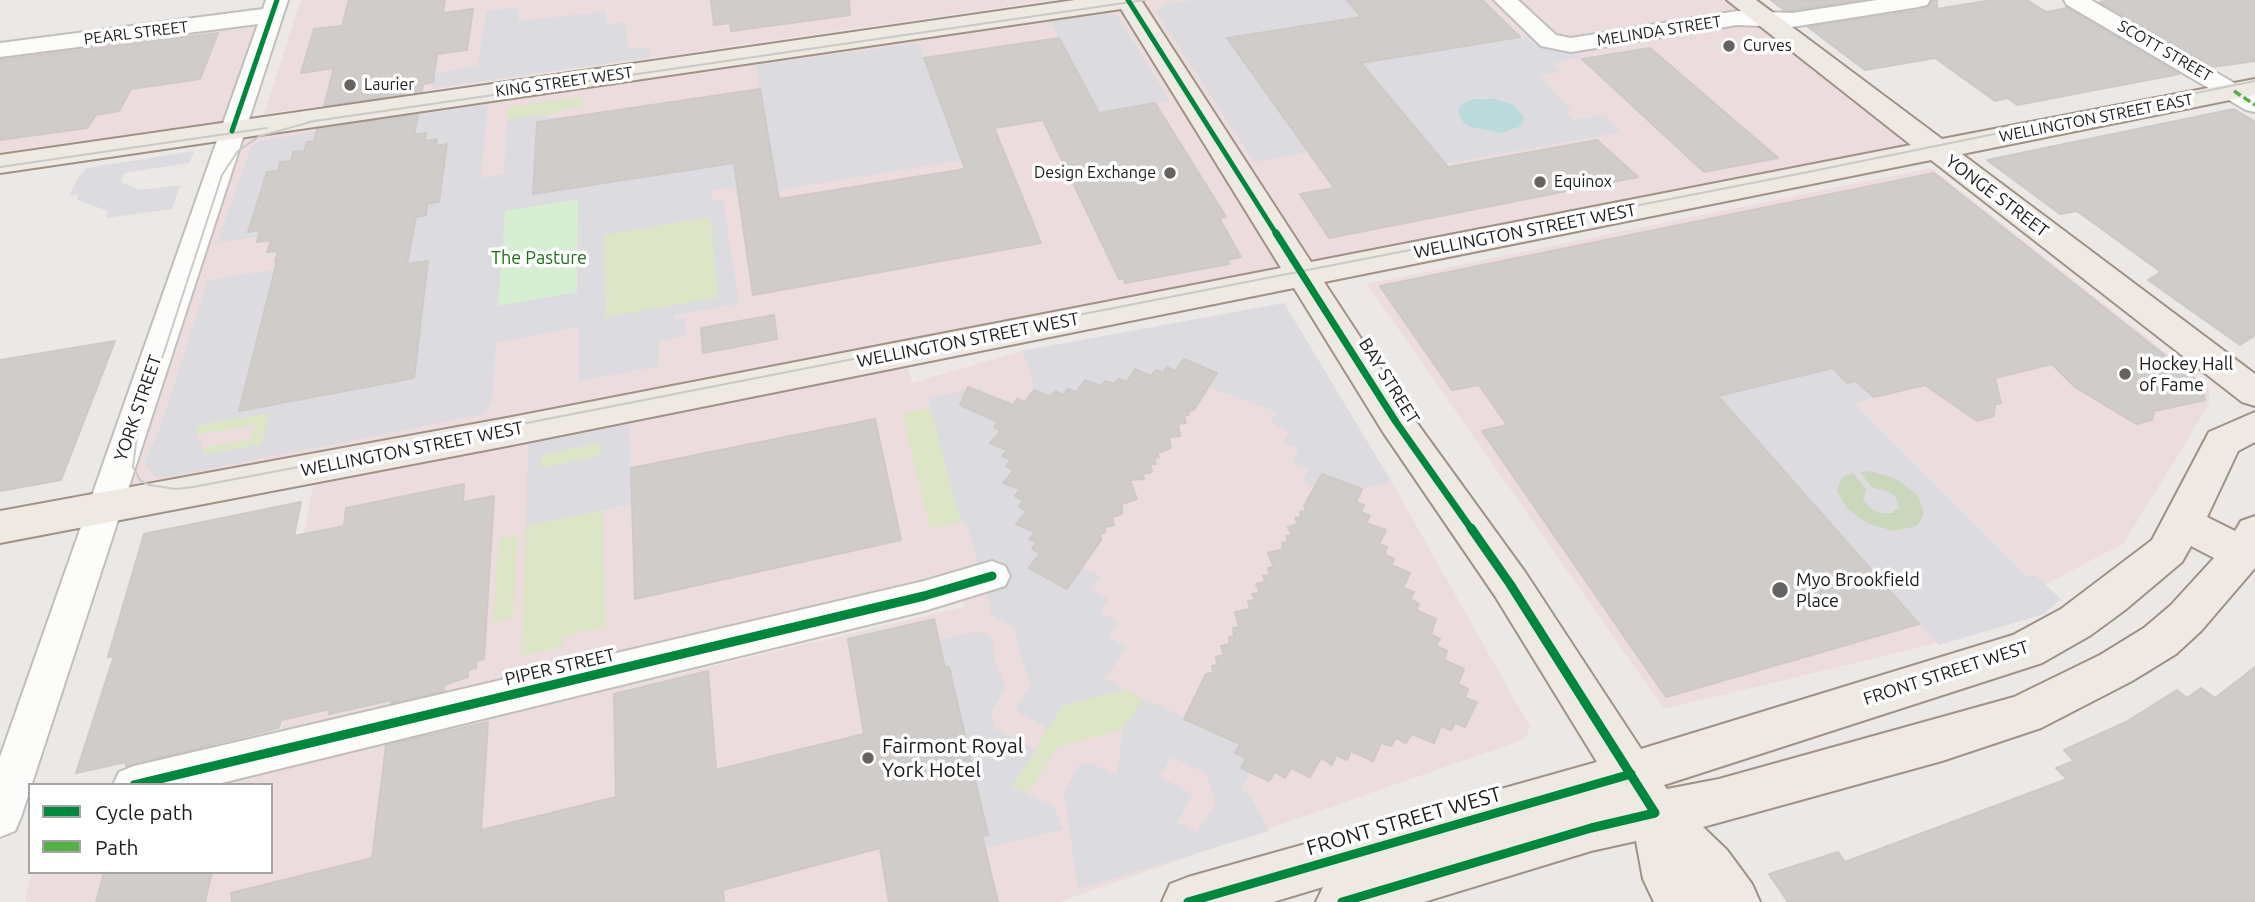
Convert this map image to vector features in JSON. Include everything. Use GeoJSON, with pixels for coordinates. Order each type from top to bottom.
{"type":"FeatureCollection","features":[{"type":"Feature","properties":{"kind":"main road","name":"KING STREET WEST"},"geometry":{"type":"LineString","coordinates":[[0,164],[1128,0]]}},
{"type":"Feature","properties":{"kind":"main road","name":"BAY STREET"},"geometry":{"type":"LineString","coordinates":[[1128,0],[1395,422],[1510,584],[1643,794],[1709,867],[1734,902]]}},
{"type":"Feature","properties":{"kind":"main road","name":"YONGE STREET"},"geometry":{"type":"LineString","coordinates":[[1740,0],[2255,393]]}},
{"type":"Feature","properties":{"kind":"main road","name":"WELLINGTON STREET EAST"},"geometry":{"type":"LineString","coordinates":[[1936,150],[2248,94]]}},
{"type":"Feature","properties":{"kind":"main road","name":"WELLINGTON STREET WEST"},"geometry":{"type":"LineString","coordinates":[[0,527],[512,431],[1936,150]]}},
{"type":"Feature","properties":{"kind":"main road","name":"FRONT STREET WEST"},"geometry":{"type":"LineString","coordinates":[[1342,902],[1591,828],[1643,794],[1686,755],[2026,650],[2076,622],[2110,598],[2166,551],[2184,523],[2223,442],[2255,426]]}},
{"type":"Feature","properties":{"kind":"main road"},"geometry":{"type":"LineString","coordinates":[[2184,523],[2249,543]]}},
{"type":"Feature","properties":{"kind":"main road","name":"FRONT STREET WEST"},"geometry":{"type":"LineString","coordinates":[[1188,902],[1643,794],[1719,801],[1942,740],[2025,714],[2116,668],[2160,641],[2186,618],[2249,543]]}},
{"type":"Feature","properties":{"kind":"main road"},"geometry":{"type":"LineString","coordinates":[[1979,666],[2025,714]]}},
{"type":"Feature","properties":{"kind":"main road","name":"BAY STREET"},"geometry":{"type":"LineString","coordinates":[[1643,794],[1668,879],[1683,902]]}},
{"type":"Feature","properties":{"kind":"street","name":"MELINDA STREET"},"geometry":{"type":"LineString","coordinates":[[1505,0],[1552,43],[1578,45],[1737,18],[1793,20],[1919,0]]}},
{"type":"Feature","properties":{"kind":"street","name":"SCOTT STREET"},"geometry":{"type":"LineString","coordinates":[[2074,0],[2248,94]]}},
{"type":"Feature","properties":{"kind":"street","name":"YORK STREET"},"geometry":{"type":"LineString","coordinates":[[0,816],[274,8]]}},
{"type":"Feature","properties":{"kind":"street","name":"PEARL STREET"},"geometry":{"type":"LineString","coordinates":[[0,50],[274,8]]}},
{"type":"Feature","properties":{"kind":"street","name":"PIPER STREET"},"geometry":{"type":"LineString","coordinates":[[142,783],[886,605],[992,576]]}},
{"type":"Feature","properties":{"kind":"street"},"geometry":{"type":"LineString","coordinates":[[0,816],[28,809]]}},
{"type":"Feature","properties":{"kind":"shaded area"},"geometry":{"type":"Polygon","coordinates":[[[301,0],[1052,0],[264,114],[301,0]]]}},
{"type":"Feature","properties":{"kind":"shaded area"},"geometry":{"type":"Polygon","coordinates":[[[1128,0],[1740,0],[1936,150],[905,353],[912,383],[1022,351],[1284,303],[1391,481],[1530,727],[1525,739],[1059,902],[25,902],[32,874],[273,874],[273,783],[215,783],[964,607],[960,588],[277,751],[303,620],[289,611],[317,467],[106,507],[232,131],[0,164],[0,50],[272,15],[233,130],[1128,0]]]}},
{"type":"Feature","properties":{"kind":"shaded area"},"geometry":{"type":"Polygon","coordinates":[[[1194,0],[1347,0],[1362,18],[1340,39],[1375,33],[1396,57],[1526,37],[1533,44],[1577,53],[1582,59],[1568,59],[1552,64],[1560,72],[1540,76],[1571,110],[1565,112],[1573,120],[1604,115],[1621,132],[1333,184],[1309,152],[1254,162],[1156,12],[1163,4],[1194,0]],[[1484,98],[1460,105],[1458,111],[1463,122],[1471,127],[1512,131],[1523,122],[1520,111],[1484,98]]]}},
{"type":"Feature","properties":{"kind":"shaded area"},"geometry":{"type":"Polygon","coordinates":[[[518,7],[519,21],[606,11],[607,24],[626,22],[628,49],[649,47],[651,57],[432,88],[434,73],[478,66],[486,11],[518,7]]]}},
{"type":"Feature","properties":{"kind":"shaded area"},"geometry":{"type":"Polygon","coordinates":[[[1114,14],[1119,18],[1170,101],[1098,113],[1050,21],[1114,14]]]}},
{"type":"Feature","properties":{"kind":"shaded area"},"geometry":{"type":"Polygon","coordinates":[[[919,43],[952,134],[975,158],[736,197],[735,187],[711,190],[712,201],[723,199],[739,304],[674,315],[675,320],[685,319],[686,336],[659,342],[659,366],[579,381],[579,327],[496,343],[492,402],[485,414],[172,476],[155,477],[144,463],[159,431],[208,280],[303,265],[426,215],[427,204],[439,202],[447,145],[436,146],[437,140],[425,141],[426,133],[414,135],[415,126],[293,152],[291,161],[280,162],[278,171],[267,173],[248,232],[260,230],[259,236],[217,243],[251,147],[259,141],[488,104],[481,178],[504,174],[507,120],[538,115],[556,119],[553,180],[753,149],[744,91],[760,89],[756,65],[919,43]],[[578,199],[505,211],[498,306],[577,292],[578,199]],[[710,217],[604,235],[606,317],[719,297],[710,217]],[[269,413],[199,425],[196,435],[203,448],[202,455],[261,444],[269,413]]]}},
{"type":"Feature","properties":{"kind":"shaded area"},"geometry":{"type":"Polygon","coordinates":[[[194,151],[189,163],[124,173],[121,182],[140,190],[180,185],[172,209],[106,218],[108,211],[77,200],[79,194],[69,196],[78,178],[87,168],[194,151]]]}},
{"type":"Feature","properties":{"kind":"shaded area"},"geometry":{"type":"Polygon","coordinates":[[[1931,168],[2201,380],[2209,389],[2209,404],[2124,543],[1933,644],[1664,709],[1367,284],[1931,168]]]}},
{"type":"Feature","properties":{"kind":"shaded area"},"geometry":{"type":"Polygon","coordinates":[[[1284,303],[1391,481],[1362,489],[1354,486],[1340,492],[1330,474],[1322,474],[1315,487],[1302,481],[1309,469],[1292,462],[1299,449],[1282,443],[1289,431],[1270,423],[1277,412],[1208,387],[1217,374],[1215,369],[1195,373],[1167,367],[1163,373],[1151,376],[1135,370],[1127,382],[1118,379],[1114,384],[1106,381],[1101,386],[1085,380],[1076,392],[1068,390],[1063,395],[1050,397],[1034,390],[1022,351],[1284,303]]]}},
{"type":"Feature","properties":{"kind":"shaded area"},"geometry":{"type":"Polygon","coordinates":[[[1833,368],[1847,382],[1855,381],[1874,397],[1855,404],[2028,577],[2035,575],[2061,599],[2044,614],[1939,645],[1717,396],[1833,368]],[[1871,471],[1860,472],[1872,488],[1895,496],[1899,508],[1887,514],[1870,508],[1863,500],[1866,489],[1853,473],[1844,476],[1837,491],[1847,509],[1868,524],[1893,531],[1915,527],[1924,514],[1918,495],[1897,479],[1871,471]]]}},
{"type":"Feature","properties":{"kind":"shaded area"},"geometry":{"type":"Polygon","coordinates":[[[981,387],[983,401],[995,413],[991,419],[998,422],[994,427],[1001,431],[991,443],[1007,450],[1002,456],[1011,460],[1014,470],[1003,483],[1020,489],[1016,496],[1023,500],[1019,507],[1026,511],[1035,532],[1029,539],[1037,542],[1040,553],[1030,568],[1069,586],[1082,568],[1101,576],[1091,590],[1109,599],[1100,613],[1119,621],[1108,638],[1127,647],[1105,679],[1126,689],[1063,705],[1048,729],[1015,710],[1031,684],[1020,655],[1014,627],[990,615],[991,609],[966,521],[961,522],[930,408],[929,398],[981,387]]]}},
{"type":"Feature","properties":{"kind":"shaded area"},"geometry":{"type":"Polygon","coordinates":[[[629,424],[632,504],[526,526],[528,444],[629,424]],[[600,443],[542,454],[541,468],[600,456],[600,443]]]}},
{"type":"Feature","properties":{"kind":"shaded area"},"geometry":{"type":"Polygon","coordinates":[[[977,631],[992,638],[995,662],[1006,687],[991,713],[995,728],[1037,749],[1011,787],[1054,806],[1063,830],[985,848],[983,836],[988,834],[949,667],[945,668],[938,640],[977,631]]]}},
{"type":"Feature","properties":{"kind":"shaded area"},"geometry":{"type":"Polygon","coordinates":[[[1143,699],[1185,717],[1187,723],[1213,715],[1219,734],[1240,744],[1236,753],[1246,758],[1241,768],[1250,773],[1241,790],[1250,795],[1269,831],[1078,889],[1064,792],[1079,765],[1090,763],[1117,775],[1123,729],[1143,699]],[[1171,757],[1160,777],[1193,794],[1177,823],[1197,832],[1216,803],[1206,773],[1171,757]]]}},
{"type":"Feature","properties":{"kind":"green space"},"geometry":{"type":"Polygon","coordinates":[[[582,97],[582,106],[507,120],[508,107],[582,97]]]}},
{"type":"Feature","properties":{"kind":"green space","name":"The Pasture"},"geometry":{"type":"Polygon","coordinates":[[[578,199],[577,293],[498,306],[505,210],[578,199]]]}},
{"type":"Feature","properties":{"kind":"green space"},"geometry":{"type":"Polygon","coordinates":[[[710,217],[720,297],[606,317],[604,235],[710,217]]]}},
{"type":"Feature","properties":{"kind":"green space"},"geometry":{"type":"Polygon","coordinates":[[[930,408],[961,522],[930,529],[902,413],[930,408]]]}},
{"type":"Feature","properties":{"kind":"green space"},"geometry":{"type":"Polygon","coordinates":[[[269,412],[262,444],[201,456],[203,448],[251,439],[255,425],[196,435],[199,425],[269,412]]]}},
{"type":"Feature","properties":{"kind":"green space"},"geometry":{"type":"Polygon","coordinates":[[[600,443],[600,456],[541,468],[541,455],[600,443]]]}},
{"type":"Feature","properties":{"kind":"green space"},"geometry":{"type":"Polygon","coordinates":[[[1871,471],[1897,479],[1918,495],[1924,513],[1915,527],[1893,531],[1868,524],[1847,509],[1837,491],[1844,476],[1853,472],[1866,489],[1870,508],[1881,513],[1893,513],[1890,492],[1872,488],[1859,472],[1871,471]]]}},
{"type":"Feature","properties":{"kind":"green space"},"geometry":{"type":"Polygon","coordinates":[[[603,510],[605,627],[563,636],[563,646],[521,656],[526,526],[603,510]]]}},
{"type":"Feature","properties":{"kind":"green space"},"geometry":{"type":"Polygon","coordinates":[[[518,534],[513,618],[493,622],[499,538],[518,534]]]}},
{"type":"Feature","properties":{"kind":"green space"},"geometry":{"type":"Polygon","coordinates":[[[1126,689],[1143,699],[1123,729],[1057,747],[1028,794],[1011,787],[1063,705],[1126,689]]]}},
{"type":"Feature","properties":{"kind":"water"},"geometry":{"type":"Polygon","coordinates":[[[1474,99],[1495,99],[1514,105],[1523,116],[1523,122],[1519,127],[1502,133],[1471,127],[1463,122],[1458,111],[1460,105],[1474,99]]]}},
{"type":"Feature","properties":{"kind":"building"},"geometry":{"type":"Polygon","coordinates":[[[349,0],[445,0],[443,13],[473,9],[467,50],[437,54],[433,82],[423,84],[422,92],[324,106],[334,68],[301,73],[314,29],[342,26],[349,0]]]}},
{"type":"Feature","properties":{"kind":"building"},"geometry":{"type":"Polygon","coordinates":[[[711,0],[849,0],[850,15],[731,31],[730,23],[714,25],[711,0]]]}},
{"type":"Feature","properties":{"kind":"building"},"geometry":{"type":"Polygon","coordinates":[[[1347,0],[1482,0],[1520,37],[1361,63],[1448,167],[1597,140],[1638,177],[1329,238],[1300,194],[1334,188],[1227,38],[1361,17],[1347,0]]]}},
{"type":"Feature","properties":{"kind":"building"},"geometry":{"type":"Polygon","coordinates":[[[1771,0],[1860,0],[1784,10],[1771,0]]]}},
{"type":"Feature","properties":{"kind":"building"},"geometry":{"type":"Polygon","coordinates":[[[1933,0],[1937,0],[1937,9],[1992,0],[2027,0],[2046,12],[2067,8],[2179,74],[2017,105],[2008,98],[1995,101],[1935,58],[1865,70],[1808,27],[1920,10],[1929,6],[1933,0]]]}},
{"type":"Feature","properties":{"kind":"building"},"geometry":{"type":"Polygon","coordinates":[[[2255,0],[2255,61],[2212,67],[2100,2],[2255,0]]]}},
{"type":"Feature","properties":{"kind":"building"},"geometry":{"type":"Polygon","coordinates":[[[218,33],[200,79],[131,89],[119,111],[96,115],[87,128],[0,140],[0,60],[218,33]]]}},
{"type":"Feature","properties":{"kind":"building"},"geometry":{"type":"Polygon","coordinates":[[[1059,38],[1099,113],[1155,103],[1226,217],[1219,218],[1241,257],[1228,260],[1229,264],[1125,283],[1124,279],[1119,279],[1043,120],[994,128],[1041,243],[753,295],[734,163],[533,194],[537,122],[760,89],[779,199],[965,169],[924,58],[1059,38]]]}},
{"type":"Feature","properties":{"kind":"building"},"geometry":{"type":"Polygon","coordinates":[[[1650,48],[1778,158],[1704,172],[1582,59],[1650,48]]]}},
{"type":"Feature","properties":{"kind":"building"},"geometry":{"type":"Polygon","coordinates":[[[2234,109],[2255,122],[2255,335],[2240,345],[2148,280],[2161,272],[2077,211],[2060,214],[1987,160],[2234,109]]]}},
{"type":"Feature","properties":{"kind":"building"},"geometry":{"type":"Polygon","coordinates":[[[418,115],[414,135],[426,133],[425,141],[437,139],[436,146],[447,144],[439,202],[427,204],[426,215],[416,217],[407,264],[428,261],[414,378],[239,411],[277,261],[275,262],[278,251],[267,252],[271,240],[257,242],[260,230],[248,232],[267,172],[278,171],[280,162],[291,161],[293,152],[304,151],[307,142],[314,141],[317,129],[418,115]]]}},
{"type":"Feature","properties":{"kind":"building"},"geometry":{"type":"Polygon","coordinates":[[[1934,173],[2201,384],[2205,400],[2154,411],[2152,420],[2136,424],[2075,387],[2052,364],[1995,378],[2001,403],[1995,405],[1994,416],[1977,421],[1925,385],[1874,397],[1855,381],[1847,383],[1833,368],[1718,396],[1919,624],[1666,697],[1482,431],[1507,425],[1479,385],[1452,390],[1380,286],[1934,173]]]}},
{"type":"Feature","properties":{"kind":"building"},"geometry":{"type":"Polygon","coordinates":[[[774,315],[777,339],[703,353],[701,328],[774,315]]]}},
{"type":"Feature","properties":{"kind":"building"},"geometry":{"type":"Polygon","coordinates":[[[115,341],[61,480],[0,491],[0,360],[115,341]]]}},
{"type":"Feature","properties":{"kind":"building"},"geometry":{"type":"Polygon","coordinates":[[[1184,359],[1217,373],[1194,410],[1188,411],[1189,415],[1184,416],[1186,423],[1178,424],[1180,436],[1169,437],[1171,448],[1157,453],[1159,457],[1154,458],[1156,464],[1150,464],[1152,472],[1143,474],[1144,479],[1130,480],[1137,499],[1122,504],[1122,514],[1112,517],[1114,525],[1105,527],[1105,532],[1100,534],[1101,540],[1067,589],[1029,568],[1040,553],[1032,549],[1037,542],[1029,539],[1035,532],[1016,524],[1026,511],[1019,507],[1023,500],[1015,496],[1020,489],[1003,483],[1014,470],[1006,466],[1011,460],[1002,456],[1007,450],[990,443],[1001,431],[994,427],[998,422],[960,405],[968,387],[1013,405],[1017,399],[1025,402],[1034,390],[1050,397],[1056,391],[1063,395],[1068,389],[1076,392],[1085,380],[1101,386],[1106,381],[1114,384],[1118,379],[1127,382],[1135,369],[1151,376],[1156,370],[1163,373],[1167,367],[1175,371],[1184,359]]]}},
{"type":"Feature","properties":{"kind":"building"},"geometry":{"type":"Polygon","coordinates":[[[875,419],[901,540],[635,599],[631,468],[875,419]]]}},
{"type":"Feature","properties":{"kind":"building"},"geometry":{"type":"Polygon","coordinates":[[[1322,474],[1362,489],[1356,502],[1364,505],[1361,512],[1370,516],[1366,523],[1386,530],[1379,544],[1387,547],[1384,554],[1394,559],[1391,565],[1410,573],[1403,588],[1414,592],[1410,599],[1419,604],[1416,610],[1436,619],[1431,634],[1440,639],[1436,646],[1447,651],[1444,660],[1464,669],[1458,684],[1468,689],[1465,698],[1477,702],[1465,727],[1455,723],[1451,730],[1441,726],[1434,743],[1412,734],[1406,743],[1396,738],[1391,746],[1381,743],[1373,761],[1351,751],[1347,760],[1336,755],[1332,765],[1321,758],[1310,777],[1291,768],[1285,778],[1275,772],[1269,781],[1241,768],[1246,758],[1235,753],[1240,744],[1184,719],[1206,674],[1213,673],[1212,666],[1217,665],[1216,657],[1224,655],[1221,646],[1230,644],[1229,637],[1234,636],[1233,628],[1239,627],[1235,612],[1250,609],[1248,601],[1255,600],[1252,594],[1260,593],[1256,584],[1265,582],[1263,576],[1270,575],[1268,568],[1274,567],[1268,553],[1283,549],[1282,543],[1288,542],[1286,536],[1292,535],[1288,527],[1298,524],[1295,518],[1301,517],[1300,512],[1306,511],[1304,506],[1322,474]]]}},
{"type":"Feature","properties":{"kind":"building"},"geometry":{"type":"Polygon","coordinates":[[[464,484],[463,502],[494,496],[484,659],[476,661],[476,668],[468,670],[468,677],[444,685],[444,691],[329,714],[330,709],[281,720],[279,728],[126,766],[126,762],[76,773],[114,656],[108,657],[144,534],[301,502],[294,536],[344,526],[346,508],[464,484]]]}},
{"type":"Feature","properties":{"kind":"building","name":"Fairmont Royal York Hotel"},"geometry":{"type":"Polygon","coordinates":[[[934,619],[945,668],[949,667],[988,835],[982,836],[998,902],[889,902],[880,848],[723,890],[724,902],[232,902],[231,893],[372,858],[386,745],[488,722],[481,830],[616,797],[614,694],[708,671],[716,770],[864,734],[848,639],[934,619]]]}},
{"type":"Feature","properties":{"kind":"building"},"geometry":{"type":"Polygon","coordinates":[[[2255,667],[2255,902],[1788,902],[1769,874],[1838,852],[1845,862],[2067,779],[2056,768],[2074,761],[2064,750],[2126,722],[2177,690],[2187,698],[2201,688],[2215,698],[2255,667]]]}},
{"type":"Feature","properties":{"kind":"building"},"geometry":{"type":"Polygon","coordinates":[[[103,874],[212,874],[205,902],[96,902],[103,874]]]}},
{"type":"Feature","properties":{"kind":"tram line"},"geometry":{"type":"LineString","coordinates":[[314,121],[1145,0]]}},
{"type":"Feature","properties":{"kind":"tram line"},"geometry":{"type":"LineString","coordinates":[[314,121],[260,136],[238,151],[222,175],[137,435],[133,467],[140,480],[149,485],[176,489],[193,487],[399,448],[1803,173],[2255,81]]}},
{"type":"Feature","properties":{"kind":"tram line"},"geometry":{"type":"LineString","coordinates":[[314,121],[318,120]]}},
{"type":"Feature","properties":{"kind":"tram line"},"geometry":{"type":"LineString","coordinates":[[308,122],[314,121]]}},
{"type":"Feature","properties":{"kind":"tram line"},"geometry":{"type":"LineString","coordinates":[[0,167],[267,128]]}},
{"type":"Feature","properties":{"kind":"marked path"},"geometry":{"type":"LineString","coordinates":[[2234,91],[2255,105]]}},
{"type":"Feature","properties":{"kind":"cycle path"},"geometry":{"type":"LineString","coordinates":[[232,131],[277,0]]}},
{"type":"Feature","properties":{"kind":"cycle path"},"geometry":{"type":"LineString","coordinates":[[1128,0],[1396,422],[1510,584],[1655,813],[1591,828],[1342,902]]}},
{"type":"Feature","properties":{"kind":"cycle path"},"geometry":{"type":"LineString","coordinates":[[142,783],[924,596],[992,576]]}},
{"type":"Feature","properties":{"kind":"cycle path"},"geometry":{"type":"LineString","coordinates":[[1188,902],[1631,774]]}},
{"type":"Feature","properties":{"kind":"place","name":"Curves"},"geometry":{"type":"Point","coordinates":[1729,46]}},
{"type":"Feature","properties":{"kind":"place","name":"Laurier"},"geometry":{"type":"Point","coordinates":[350,85]}},
{"type":"Feature","properties":{"kind":"place","name":"Design Exchange"},"geometry":{"type":"Point","coordinates":[1170,173]}},
{"type":"Feature","properties":{"kind":"place","name":"Equinox"},"geometry":{"type":"Point","coordinates":[1540,182]}},
{"type":"Feature","properties":{"kind":"place","name":"Hockey Hall of Fame"},"geometry":{"type":"Point","coordinates":[2125,374]}},
{"type":"Feature","properties":{"kind":"place","name":"Myo Brookfield Place"},"geometry":{"type":"Point","coordinates":[1780,590]}},
{"type":"Feature","properties":{"kind":"place","name":"Fairmont Royal York Hotel"},"geometry":{"type":"Point","coordinates":[868,758]}}]}
